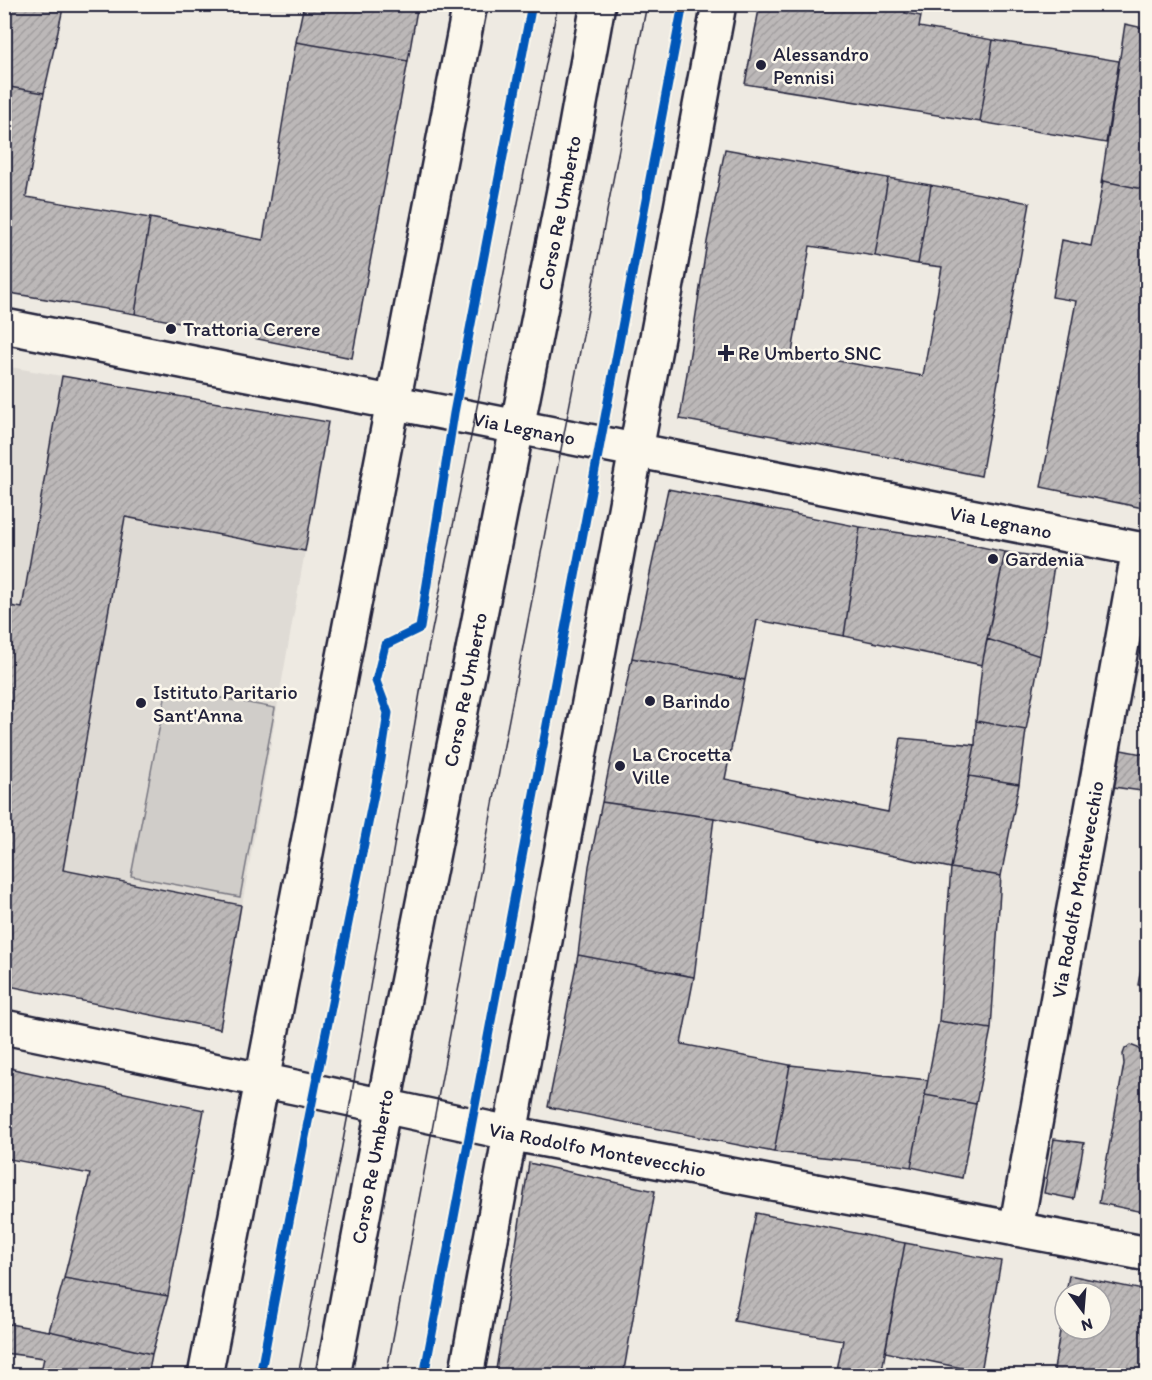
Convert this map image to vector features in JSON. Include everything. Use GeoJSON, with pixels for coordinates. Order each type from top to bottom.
{"type":"FeatureCollection","features":[{"type":"Feature","properties":{"kind":"street"},"geometry":{"type":"LineString","coordinates":[[206,1376],[470,4]]}},
{"type":"Feature","properties":{"kind":"street","name":"Corso Re Umberto"},"geometry":{"type":"LineString","coordinates":[[333,1376],[383,1106],[568,170],[598,4]]}},
{"type":"Feature","properties":{"kind":"street"},"geometry":{"type":"LineString","coordinates":[[465,1376],[719,4]]}},
{"type":"Feature","properties":{"kind":"street","name":"Via Legnano"},"geometry":{"type":"LineString","coordinates":[[4,326],[1143,550]]}},
{"type":"Feature","properties":{"kind":"street","name":"Via Rodolfo Montevecchio"},"geometry":{"type":"LineString","coordinates":[[1016,1229],[1143,550]]}},
{"type":"Feature","properties":{"kind":"street","name":"Via Rodolfo Montevecchio"},"geometry":{"type":"LineString","coordinates":[[4,1027],[509,1132],[1148,1254]]}},
{"type":"Feature","properties":{"kind":"shaded area","name":"Istituto Paritario Sant'Anna"},"geometry":{"type":"Polygon","coordinates":[[[4,366],[328,422],[220,1029],[5,985],[4,366]]]}},
{"type":"Feature","properties":{"kind":"shaded area"},"geometry":{"type":"Polygon","coordinates":[[[167,688],[275,708],[240,897],[131,876],[167,688]]]}},
{"type":"Feature","properties":{"kind":"building"},"geometry":{"type":"Polygon","coordinates":[[[4,4],[64,4],[44,93],[4,86],[4,4]]]}},
{"type":"Feature","properties":{"kind":"building"},"geometry":{"type":"Polygon","coordinates":[[[304,4],[418,4],[408,61],[296,42],[304,4]]]}},
{"type":"Feature","properties":{"kind":"building"},"geometry":{"type":"Polygon","coordinates":[[[760,4],[907,4],[905,13],[921,16],[919,27],[993,40],[980,122],[745,84],[760,4]]]}},
{"type":"Feature","properties":{"kind":"building"},"geometry":{"type":"Polygon","coordinates":[[[1125,24],[1148,29],[1148,190],[1103,181],[1101,184],[1125,24]]]}},
{"type":"Feature","properties":{"kind":"building"},"geometry":{"type":"Polygon","coordinates":[[[993,40],[1119,61],[1106,143],[980,122],[993,40]]]}},
{"type":"Feature","properties":{"kind":"building"},"geometry":{"type":"Polygon","coordinates":[[[296,42],[408,61],[352,358],[135,314],[150,218],[263,240],[296,42]]]}},
{"type":"Feature","properties":{"kind":"building"},"geometry":{"type":"Polygon","coordinates":[[[4,86],[44,93],[26,197],[150,218],[135,314],[4,292],[4,86]]]}},
{"type":"Feature","properties":{"kind":"building"},"geometry":{"type":"Polygon","coordinates":[[[725,149],[888,178],[875,256],[810,246],[792,353],[923,376],[942,267],[918,264],[931,185],[1030,203],[981,476],[680,419],[707,242],[725,149]]]}},
{"type":"Feature","properties":{"kind":"building"},"geometry":{"type":"Polygon","coordinates":[[[888,178],[931,185],[918,264],[875,256],[888,178]]]}},
{"type":"Feature","properties":{"kind":"building"},"geometry":{"type":"Polygon","coordinates":[[[1103,181],[1148,190],[1148,509],[1041,487],[1076,301],[1052,297],[1062,240],[1091,246],[1103,181]]]}},
{"type":"Feature","properties":{"kind":"building"},"geometry":{"type":"Polygon","coordinates":[[[62,376],[328,422],[305,551],[125,517],[63,870],[241,905],[220,1029],[4,985],[4,605],[22,608],[62,376]]]}},
{"type":"Feature","properties":{"kind":"building"},"geometry":{"type":"Polygon","coordinates":[[[668,489],[860,527],[844,636],[757,620],[745,680],[632,658],[668,489]]]}},
{"type":"Feature","properties":{"kind":"building"},"geometry":{"type":"Polygon","coordinates":[[[860,527],[949,540],[1005,552],[982,665],[844,636],[860,527]]]}},
{"type":"Feature","properties":{"kind":"building"},"geometry":{"type":"Polygon","coordinates":[[[1005,552],[1055,559],[1040,656],[987,639],[1005,552]]]}},
{"type":"Feature","properties":{"kind":"building"},"geometry":{"type":"Polygon","coordinates":[[[987,639],[1040,656],[1026,730],[976,721],[987,639]]]}},
{"type":"Feature","properties":{"kind":"building"},"geometry":{"type":"Polygon","coordinates":[[[632,658],[745,680],[725,779],[888,812],[901,738],[975,745],[951,868],[714,818],[602,802],[632,658]]]}},
{"type":"Feature","properties":{"kind":"building"},"geometry":{"type":"Polygon","coordinates":[[[976,721],[1026,730],[1019,784],[969,776],[975,745],[976,721]]]}},
{"type":"Feature","properties":{"kind":"building"},"geometry":{"type":"Polygon","coordinates":[[[1121,750],[1148,755],[1148,792],[1114,787],[1121,750]]]}},
{"type":"Feature","properties":{"kind":"building"},"geometry":{"type":"Polygon","coordinates":[[[969,776],[1019,784],[1001,876],[951,868],[969,776]]]}},
{"type":"Feature","properties":{"kind":"building"},"geometry":{"type":"Polygon","coordinates":[[[602,802],[714,818],[694,977],[578,955],[589,866],[602,802]]]}},
{"type":"Feature","properties":{"kind":"building"},"geometry":{"type":"Polygon","coordinates":[[[951,868],[1001,876],[991,1029],[939,1021],[951,868]]]}},
{"type":"Feature","properties":{"kind":"building"},"geometry":{"type":"Polygon","coordinates":[[[1148,932],[1148,987],[1138,985],[1148,932]]]}},
{"type":"Feature","properties":{"kind":"building"},"geometry":{"type":"Polygon","coordinates":[[[578,955],[694,977],[681,1044],[790,1065],[774,1152],[548,1107],[578,955]]]}},
{"type":"Feature","properties":{"kind":"building"},"geometry":{"type":"Polygon","coordinates":[[[939,1021],[991,1029],[976,1104],[925,1095],[939,1021]]]}},
{"type":"Feature","properties":{"kind":"building"},"geometry":{"type":"Polygon","coordinates":[[[1130,1045],[1138,1048],[1141,1053],[1148,1054],[1148,1213],[1099,1203],[1124,1064],[1123,1054],[1130,1045]]]}},
{"type":"Feature","properties":{"kind":"building"},"geometry":{"type":"Polygon","coordinates":[[[790,1065],[928,1080],[911,1167],[774,1152],[790,1065]]]}},
{"type":"Feature","properties":{"kind":"building"},"geometry":{"type":"Polygon","coordinates":[[[4,1067],[204,1110],[168,1296],[64,1278],[90,1174],[4,1158],[4,1067]]]}},
{"type":"Feature","properties":{"kind":"building"},"geometry":{"type":"Polygon","coordinates":[[[925,1095],[976,1104],[962,1178],[911,1167],[925,1095]]]}},
{"type":"Feature","properties":{"kind":"building"},"geometry":{"type":"Polygon","coordinates":[[[1054,1139],[1084,1143],[1074,1199],[1044,1193],[1054,1139]]]}},
{"type":"Feature","properties":{"kind":"building"},"geometry":{"type":"Polygon","coordinates":[[[529,1163],[655,1191],[623,1376],[495,1376],[529,1163]]]}},
{"type":"Feature","properties":{"kind":"building"},"geometry":{"type":"Polygon","coordinates":[[[756,1213],[905,1243],[881,1376],[836,1376],[843,1340],[734,1321],[756,1213]]]}},
{"type":"Feature","properties":{"kind":"building"},"geometry":{"type":"Polygon","coordinates":[[[905,1243],[1001,1261],[981,1372],[885,1352],[905,1243]]]}},
{"type":"Feature","properties":{"kind":"building"},"geometry":{"type":"Polygon","coordinates":[[[1069,1275],[1099,1281],[1068,1281],[1069,1275]]]}},
{"type":"Feature","properties":{"kind":"building"},"geometry":{"type":"Polygon","coordinates":[[[64,1278],[168,1296],[152,1354],[49,1331],[64,1278]]]}},
{"type":"Feature","properties":{"kind":"building"},"geometry":{"type":"Polygon","coordinates":[[[1113,1284],[1148,1291],[1148,1376],[1053,1376],[1058,1341],[1113,1341],[1113,1284]]]}},
{"type":"Feature","properties":{"kind":"building"},"geometry":{"type":"Polygon","coordinates":[[[4,1323],[152,1354],[148,1376],[40,1376],[44,1358],[4,1353],[4,1323]]]}},
{"type":"Feature","properties":{"kind":"tram line"},"geometry":{"type":"LineString","coordinates":[[298,1376],[351,1099],[423,675],[558,4]]}},
{"type":"Feature","properties":{"kind":"tram line"},"geometry":{"type":"LineString","coordinates":[[386,1376],[482,861],[647,4]]}},
{"type":"Feature","properties":{"kind":"cycle path"},"geometry":{"type":"LineString","coordinates":[[260,1376],[305,1137],[381,759],[388,713],[376,681],[385,645],[420,628],[454,413],[532,4]]}},
{"type":"Feature","properties":{"kind":"cycle path"},"geometry":{"type":"LineString","coordinates":[[424,1376],[683,4]]}},
{"type":"Feature","properties":{"kind":"place","name":"Alessandro Pennisi"},"geometry":{"type":"Point","coordinates":[761,65]}},
{"type":"Feature","properties":{"kind":"place","name":"Trattoria Cerere"},"geometry":{"type":"Point","coordinates":[171,329]}},
{"type":"Feature","properties":{"kind":"place","name":"Re Umberto SNC"},"geometry":{"type":"Point","coordinates":[726,353]}},
{"type":"Feature","properties":{"kind":"place","name":"Gardenia"},"geometry":{"type":"Point","coordinates":[993,559]}},
{"type":"Feature","properties":{"kind":"place","name":"Barindo"},"geometry":{"type":"Point","coordinates":[650,701]}},
{"type":"Feature","properties":{"kind":"place","name":"Istituto Paritario Sant'Anna"},"geometry":{"type":"Point","coordinates":[141,703]}},
{"type":"Feature","properties":{"kind":"place","name":"La Crocetta Ville"},"geometry":{"type":"Point","coordinates":[620,766]}}]}
